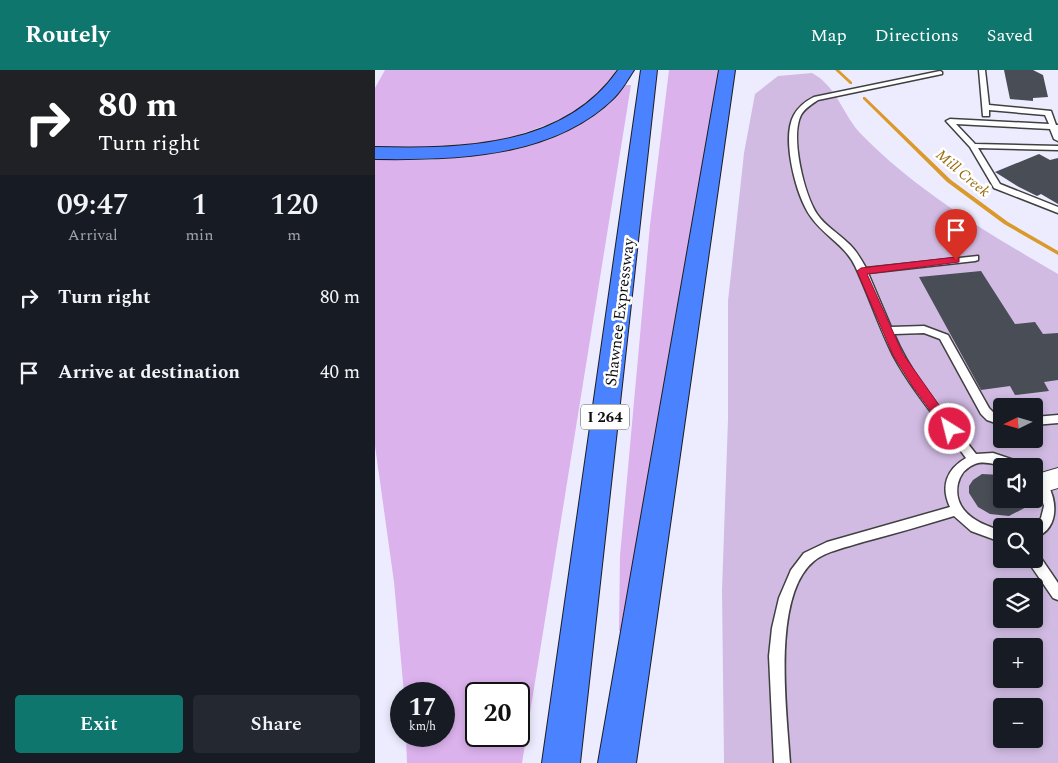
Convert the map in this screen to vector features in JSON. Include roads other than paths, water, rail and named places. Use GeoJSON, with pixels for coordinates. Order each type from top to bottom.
{"type":"FeatureCollection","features":[{"type":"Feature","properties":{"kind":"highway"},"geometry":{"type":"LineString","coordinates":[[375,153],[462,152],[499,146],[529,137],[552,129],[594,106],[609,94],[626,70]]}},
{"type":"Feature","properties":{"kind":"highway","name":"Shawnee Expressway"},"geometry":{"type":"LineString","coordinates":[[561,763],[649,70]]}},
{"type":"Feature","properties":{"kind":"highway"},"geometry":{"type":"LineString","coordinates":[[617,763],[727,70]]}},
{"type":"Feature","properties":{"kind":"lane"},"geometry":{"type":"LineString","coordinates":[[983,70],[987,123]]}},
{"type":"Feature","properties":{"kind":"lane"},"geometry":{"type":"LineString","coordinates":[[940,73],[816,98],[807,103],[796,117],[793,136],[795,160],[807,203],[814,217],[855,256],[899,355],[917,384],[973,459]]}},
{"type":"Feature","properties":{"kind":"lane"},"geometry":{"type":"LineString","coordinates":[[985,107],[1047,113],[1056,127],[1058,139]]}},
{"type":"Feature","properties":{"kind":"lane"},"geometry":{"type":"LineString","coordinates":[[1056,127],[950,121],[973,146],[997,186],[1058,210]]}},
{"type":"Feature","properties":{"kind":"lane"},"geometry":{"type":"LineString","coordinates":[[973,146],[1058,148]]}},
{"type":"Feature","properties":{"kind":"lane"},"geometry":{"type":"LineString","coordinates":[[861,271],[975,258]]}},
{"type":"Feature","properties":{"kind":"lane"},"geometry":{"type":"LineString","coordinates":[[888,331],[924,328],[937,332],[944,337],[985,411],[993,419]]}},
{"type":"Feature","properties":{"kind":"lane"},"geometry":{"type":"LineString","coordinates":[[1043,420],[1058,419]]}},
{"type":"Feature","properties":{"kind":"lane"},"geometry":{"type":"LineString","coordinates":[[993,535],[970,524],[956,510],[950,494],[951,479],[959,467],[973,459],[995,458]]}},
{"type":"Feature","properties":{"kind":"lane"},"geometry":{"type":"LineString","coordinates":[[1043,528],[1050,514],[1049,499],[1044,479]]}},
{"type":"Feature","properties":{"kind":"lane"},"geometry":{"type":"LineString","coordinates":[[782,763],[776,656],[786,598],[796,574],[809,557],[832,546],[956,510]]}},
{"type":"Feature","properties":{"kind":"lane"},"geometry":{"type":"LineString","coordinates":[[1040,568],[1058,594]]}},
{"type":"Feature","properties":{"kind":"waterway","name":"Mill Creek"},"geometry":{"type":"LineString","coordinates":[[837,70],[851,83]]}},
{"type":"Feature","properties":{"kind":"waterway","name":"Mill Creek"},"geometry":{"type":"LineString","coordinates":[[864,98],[949,181],[1006,223],[1058,253]]}}]}
